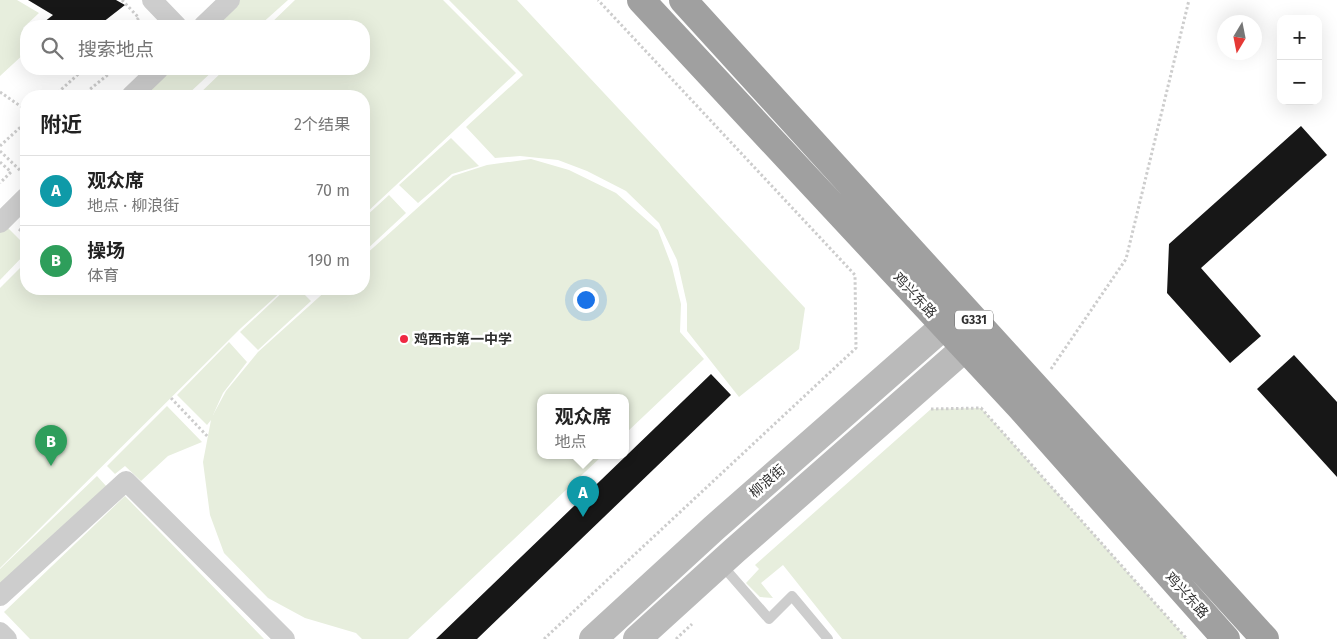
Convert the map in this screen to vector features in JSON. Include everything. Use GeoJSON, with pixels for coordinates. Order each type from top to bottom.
{"type":"FeatureCollection","features":[{"type":"Feature","properties":{"kind":"highway","name":"鸡兴东路"},"geometry":{"type":"LineString","coordinates":[[641,0],[1020,407],[1226,639]]}},
{"type":"Feature","properties":{"kind":"highway","name":"鸡兴东路"},"geometry":{"type":"LineString","coordinates":[[683,0],[1265,639]]}},
{"type":"Feature","properties":{"kind":"main road"},"geometry":{"type":"LineString","coordinates":[[944,326],[976,323]]}},
{"type":"Feature","properties":{"kind":"main road"},"geometry":{"type":"LineString","coordinates":[[637,639],[720,563],[964,348],[976,323]]}},
{"type":"Feature","properties":{"kind":"main road","name":"柳浪街"},"geometry":{"type":"LineString","coordinates":[[593,639],[714,528],[944,326]]}},
{"type":"Feature","properties":{"kind":"street"},"geometry":{"type":"LineString","coordinates":[[152,0],[171,20]]}},
{"type":"Feature","properties":{"kind":"street"},"geometry":{"type":"LineString","coordinates":[[209,20],[230,0]]}},
{"type":"Feature","properties":{"kind":"street"},"geometry":{"type":"LineString","coordinates":[[137,90],[153,75]]}},
{"type":"Feature","properties":{"kind":"street"},"geometry":{"type":"LineString","coordinates":[[0,223],[20,203]]}},
{"type":"Feature","properties":{"kind":"street"},"geometry":{"type":"LineString","coordinates":[[0,596],[126,481],[285,639]]}},
{"type":"Feature","properties":{"kind":"street"},"geometry":{"type":"LineString","coordinates":[[0,632],[7,639]]}},
{"type":"Feature","properties":{"kind":"lane"},"geometry":{"type":"LineString","coordinates":[[720,563],[769,619],[792,596],[828,639]]}},
{"type":"Feature","properties":{"kind":"path"},"geometry":{"type":"LineString","coordinates":[[122,0],[139,18],[137,20]]}},
{"type":"Feature","properties":{"kind":"path"},"geometry":{"type":"LineString","coordinates":[[544,639],[856,348],[855,275],[598,0]]}},
{"type":"Feature","properties":{"kind":"path"},"geometry":{"type":"LineString","coordinates":[[1038,388],[1126,260],[1189,0]]}},
{"type":"Feature","properties":{"kind":"path"},"geometry":{"type":"LineString","coordinates":[[61,90],[77,75]]}},
{"type":"Feature","properties":{"kind":"path"},"geometry":{"type":"LineString","coordinates":[[90,90],[109,75]]}},
{"type":"Feature","properties":{"kind":"path"},"geometry":{"type":"LineString","coordinates":[[0,92],[20,106]]}},
{"type":"Feature","properties":{"kind":"path"},"geometry":{"type":"LineString","coordinates":[[0,146],[20,128]]}},
{"type":"Feature","properties":{"kind":"path"},"geometry":{"type":"LineString","coordinates":[[0,151],[20,170]]}},
{"type":"Feature","properties":{"kind":"path"},"geometry":{"type":"LineString","coordinates":[[0,162],[11,172],[0,182]]}},
{"type":"Feature","properties":{"kind":"path"},"geometry":{"type":"LineString","coordinates":[[171,398],[208,437]]}},
{"type":"Feature","properties":{"kind":"path"},"geometry":{"type":"LineString","coordinates":[[931,409],[981,408],[1186,639]]}},
{"type":"Feature","properties":{"kind":"path"},"geometry":{"type":"LineString","coordinates":[[676,639],[696,620]]}},
{"type":"Feature","properties":{"kind":"green space"},"geometry":{"type":"Polygon","coordinates":[[[0,0],[17,0],[39,13],[32,20],[20,20],[20,58],[0,76],[0,0]]]}},
{"type":"Feature","properties":{"kind":"green space"},"geometry":{"type":"Polygon","coordinates":[[[240,0],[288,0],[266,20],[218,20],[240,0]]]}},
{"type":"Feature","properties":{"kind":"green space"},"geometry":{"type":"Polygon","coordinates":[[[295,0],[443,0],[516,73],[370,209],[370,90],[203,90],[219,75],[370,75],[370,20],[274,20],[295,0]]]}},
{"type":"Feature","properties":{"kind":"green space"},"geometry":{"type":"Polygon","coordinates":[[[449,0],[517,0],[805,308],[799,349],[739,397],[687,331],[687,304],[677,260],[659,223],[626,191],[587,171],[558,160],[520,156],[495,158],[466,127],[523,75],[449,0]]]}},
{"type":"Feature","properties":{"kind":"green space"},"geometry":{"type":"Polygon","coordinates":[[[162,75],[209,75],[192,90],[145,90],[162,75]]]}},
{"type":"Feature","properties":{"kind":"green space"},"geometry":{"type":"Polygon","coordinates":[[[451,138],[479,166],[452,174],[418,203],[399,185],[451,138]]]}},
{"type":"Feature","properties":{"kind":"green space"},"geometry":{"type":"Polygon","coordinates":[[[531,159],[569,170],[616,193],[658,230],[672,267],[681,304],[680,332],[704,359],[629,430],[629,394],[537,394],[537,459],[599,459],[408,639],[362,639],[356,633],[305,618],[268,598],[224,553],[210,515],[203,462],[211,420],[207,425],[177,395],[229,342],[247,362],[223,393],[213,415],[226,391],[258,352],[321,295],[370,295],[370,251],[453,176],[487,165],[531,159]]]}},
{"type":"Feature","properties":{"kind":"green space"},"geometry":{"type":"Polygon","coordinates":[[[389,195],[406,213],[370,246],[370,212],[389,195]]]}},
{"type":"Feature","properties":{"kind":"green space"},"geometry":{"type":"Polygon","coordinates":[[[5,225],[20,240],[20,259],[0,280],[0,229],[5,225]]]}},
{"type":"Feature","properties":{"kind":"green space"},"geometry":{"type":"Polygon","coordinates":[[[20,268],[20,295],[277,295],[241,328],[0,568],[0,288],[20,268]]]}},
{"type":"Feature","properties":{"kind":"green space"},"geometry":{"type":"Polygon","coordinates":[[[280,295],[305,295],[311,301],[258,350],[240,332],[280,295]]]}},
{"type":"Feature","properties":{"kind":"green space"},"geometry":{"type":"Polygon","coordinates":[[[167,406],[202,442],[168,456],[141,481],[125,466],[115,474],[107,466],[167,406]]]}},
{"type":"Feature","properties":{"kind":"green space"},"geometry":{"type":"Polygon","coordinates":[[[981,408],[1187,639],[842,639],[783,565],[761,583],[773,598],[760,597],[746,583],[759,569],[755,565],[931,409],[981,408]]]}},
{"type":"Feature","properties":{"kind":"green space"},"geometry":{"type":"Polygon","coordinates":[[[97,476],[107,487],[0,588],[0,569],[97,476]]]}},
{"type":"Feature","properties":{"kind":"green space"},"geometry":{"type":"Polygon","coordinates":[[[125,496],[264,639],[30,639],[4,612],[125,496]]]}},
{"type":"Feature","properties":{"kind":"building"},"geometry":{"type":"Polygon","coordinates":[[[28,0],[116,0],[125,5],[106,20],[47,20],[53,15],[28,0]]]}},
{"type":"Feature","properties":{"kind":"building"},"geometry":{"type":"Polygon","coordinates":[[[1301,126],[1327,155],[1201,268],[1261,336],[1230,363],[1167,293],[1169,244],[1301,126]]]}},
{"type":"Feature","properties":{"kind":"building"},"geometry":{"type":"Polygon","coordinates":[[[1294,355],[1337,402],[1337,477],[1257,389],[1294,355]]]}},
{"type":"Feature","properties":{"kind":"building"},"geometry":{"type":"Polygon","coordinates":[[[711,374],[731,395],[477,639],[436,639],[623,459],[629,459],[629,453],[711,374]]]}},
{"type":"Feature","properties":{"kind":"place","name":"鸡西市第一中学"},"geometry":{"type":"Point","coordinates":[404,339]}},
{"type":"Feature","properties":{"kind":"place","name":"操场"},"geometry":{"type":"Point","coordinates":[51,466]}},
{"type":"Feature","properties":{"kind":"place","name":"观众席"},"geometry":{"type":"Point","coordinates":[583,517]}}]}
